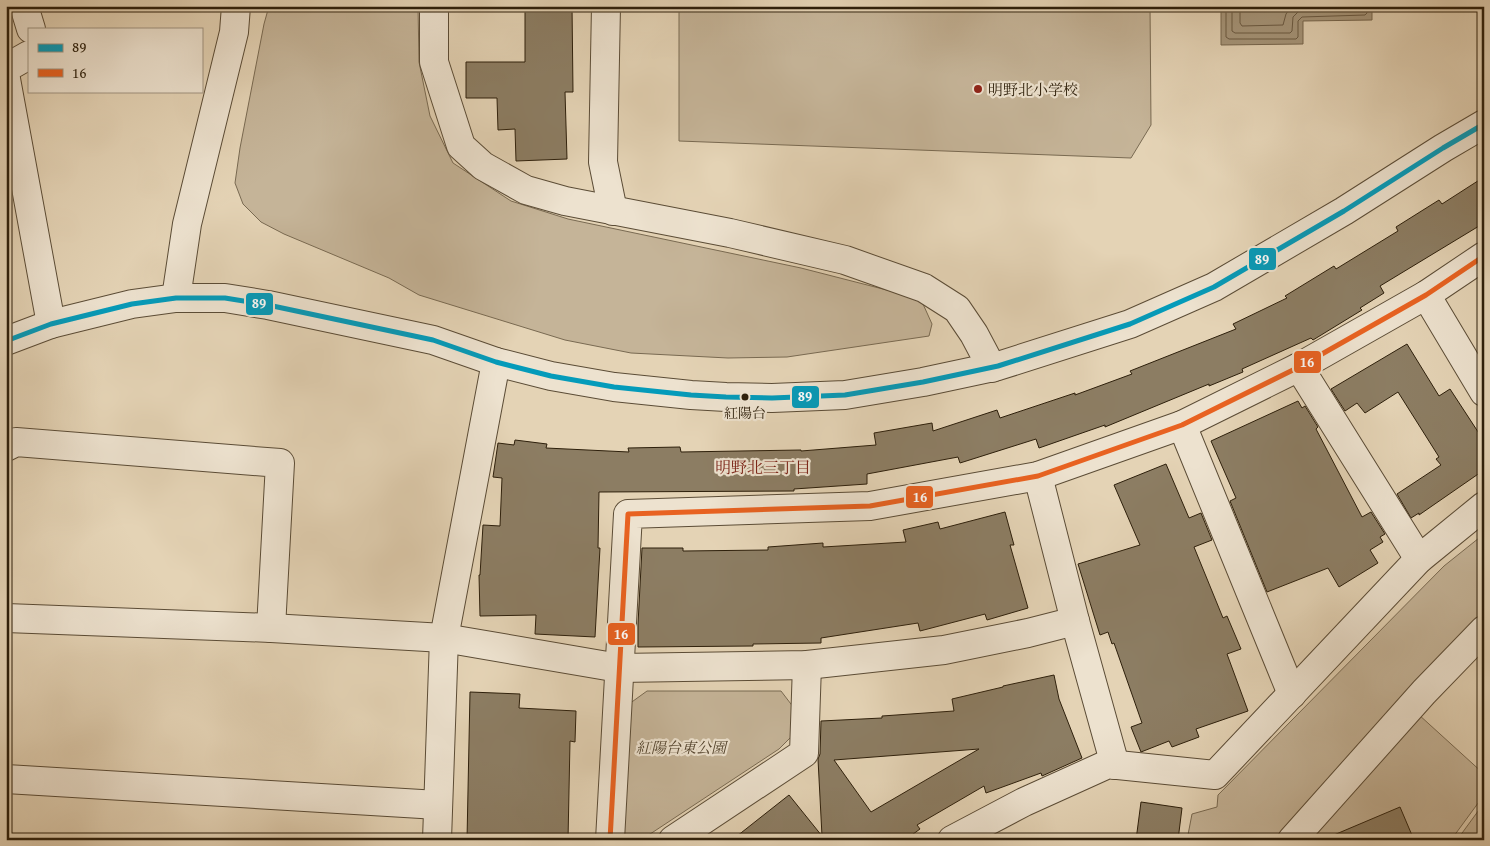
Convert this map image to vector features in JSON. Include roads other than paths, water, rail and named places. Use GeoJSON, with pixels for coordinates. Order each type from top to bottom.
{"type":"FeatureCollection","features":[{"type":"Feature","properties":{"kind":"street"},"geometry":{"type":"LineString","coordinates":[[24,6],[31,28]]}},
{"type":"Feature","properties":{"kind":"street"},"geometry":{"type":"LineString","coordinates":[[176,298],[187,224],[234,32],[236,6]]}},
{"type":"Feature","properties":{"kind":"street"},"geometry":{"type":"LineString","coordinates":[[434,6],[434,62],[461,146],[483,166],[526,190],[565,201],[730,233],[845,260],[924,288],[957,309],[974,334],[992,368]]}},
{"type":"Feature","properties":{"kind":"street"},"geometry":{"type":"LineString","coordinates":[[606,6],[603,162],[613,210]]}},
{"type":"Feature","properties":{"kind":"street"},"geometry":{"type":"LineString","coordinates":[[6,68],[28,56]]}},
{"type":"Feature","properties":{"kind":"street"},"geometry":{"type":"LineString","coordinates":[[6,79],[50,324]]}},
{"type":"Feature","properties":{"kind":"street"},"geometry":{"type":"LineString","coordinates":[[6,341],[50,324],[132,304],[176,298],[225,298],[268,305],[433,340],[496,362],[551,376],[614,387],[691,395],[772,398],[845,395],[992,368],[1130,324],[1214,287],[1484,124]]}},
{"type":"Feature","properties":{"kind":"street"},"geometry":{"type":"LineString","coordinates":[[610,840],[628,514],[870,506],[1038,476],[1182,425],[1299,367],[1426,295],[1484,256]]}},
{"type":"Feature","properties":{"kind":"street"},"geometry":{"type":"LineString","coordinates":[[1426,295],[1484,392]]}},
{"type":"Feature","properties":{"kind":"street"},"geometry":{"type":"LineString","coordinates":[[437,840],[444,638],[496,362]]}},
{"type":"Feature","properties":{"kind":"street"},"geometry":{"type":"LineString","coordinates":[[1299,367],[1419,559]]}},
{"type":"Feature","properties":{"kind":"street"},"geometry":{"type":"LineString","coordinates":[[1182,425],[1292,694]]}},
{"type":"Feature","properties":{"kind":"street"},"geometry":{"type":"LineString","coordinates":[[6,447],[16,442],[280,462],[271,628]]}},
{"type":"Feature","properties":{"kind":"street"},"geometry":{"type":"LineString","coordinates":[[1038,476],[1075,621],[1115,765]]}},
{"type":"Feature","properties":{"kind":"street"},"geometry":{"type":"LineString","coordinates":[[952,840],[1024,802],[1108,764],[1215,775],[1419,559],[1484,506]]}},
{"type":"Feature","properties":{"kind":"street"},"geometry":{"type":"LineString","coordinates":[[6,618],[271,628],[444,638],[619,668],[807,665],[944,650],[1028,633],[1075,621]]}},
{"type":"Feature","properties":{"kind":"street"},"geometry":{"type":"LineString","coordinates":[[1292,840],[1424,692],[1484,630]]}},
{"type":"Feature","properties":{"kind":"street"},"geometry":{"type":"LineString","coordinates":[[672,840],[804,753],[807,665]]}},
{"type":"Feature","properties":{"kind":"street"},"geometry":{"type":"LineString","coordinates":[[6,779],[438,805]]}},
{"type":"Feature","properties":{"kind":"water"},"geometry":{"type":"Polygon","coordinates":[[[1221,6],[1372,6],[1372,20],[1303,21],[1303,44],[1221,45],[1221,6]]]}},
{"type":"Feature","properties":{"kind":"place","name":"明野北小学校"},"geometry":{"type":"Point","coordinates":[978,89]}},
{"type":"Feature","properties":{"kind":"place","name":"紅陽台"},"geometry":{"type":"Point","coordinates":[745,397]}},
{"type":"Feature","properties":{"kind":"district","name":"明野北三丁目"},"geometry":{"type":"Point","coordinates":[763,467]}},
{"type":"Feature","properties":{"kind":"park label","name":"紅陽台東公園"},"geometry":{"type":"Point","coordinates":[681,747]}}]}
